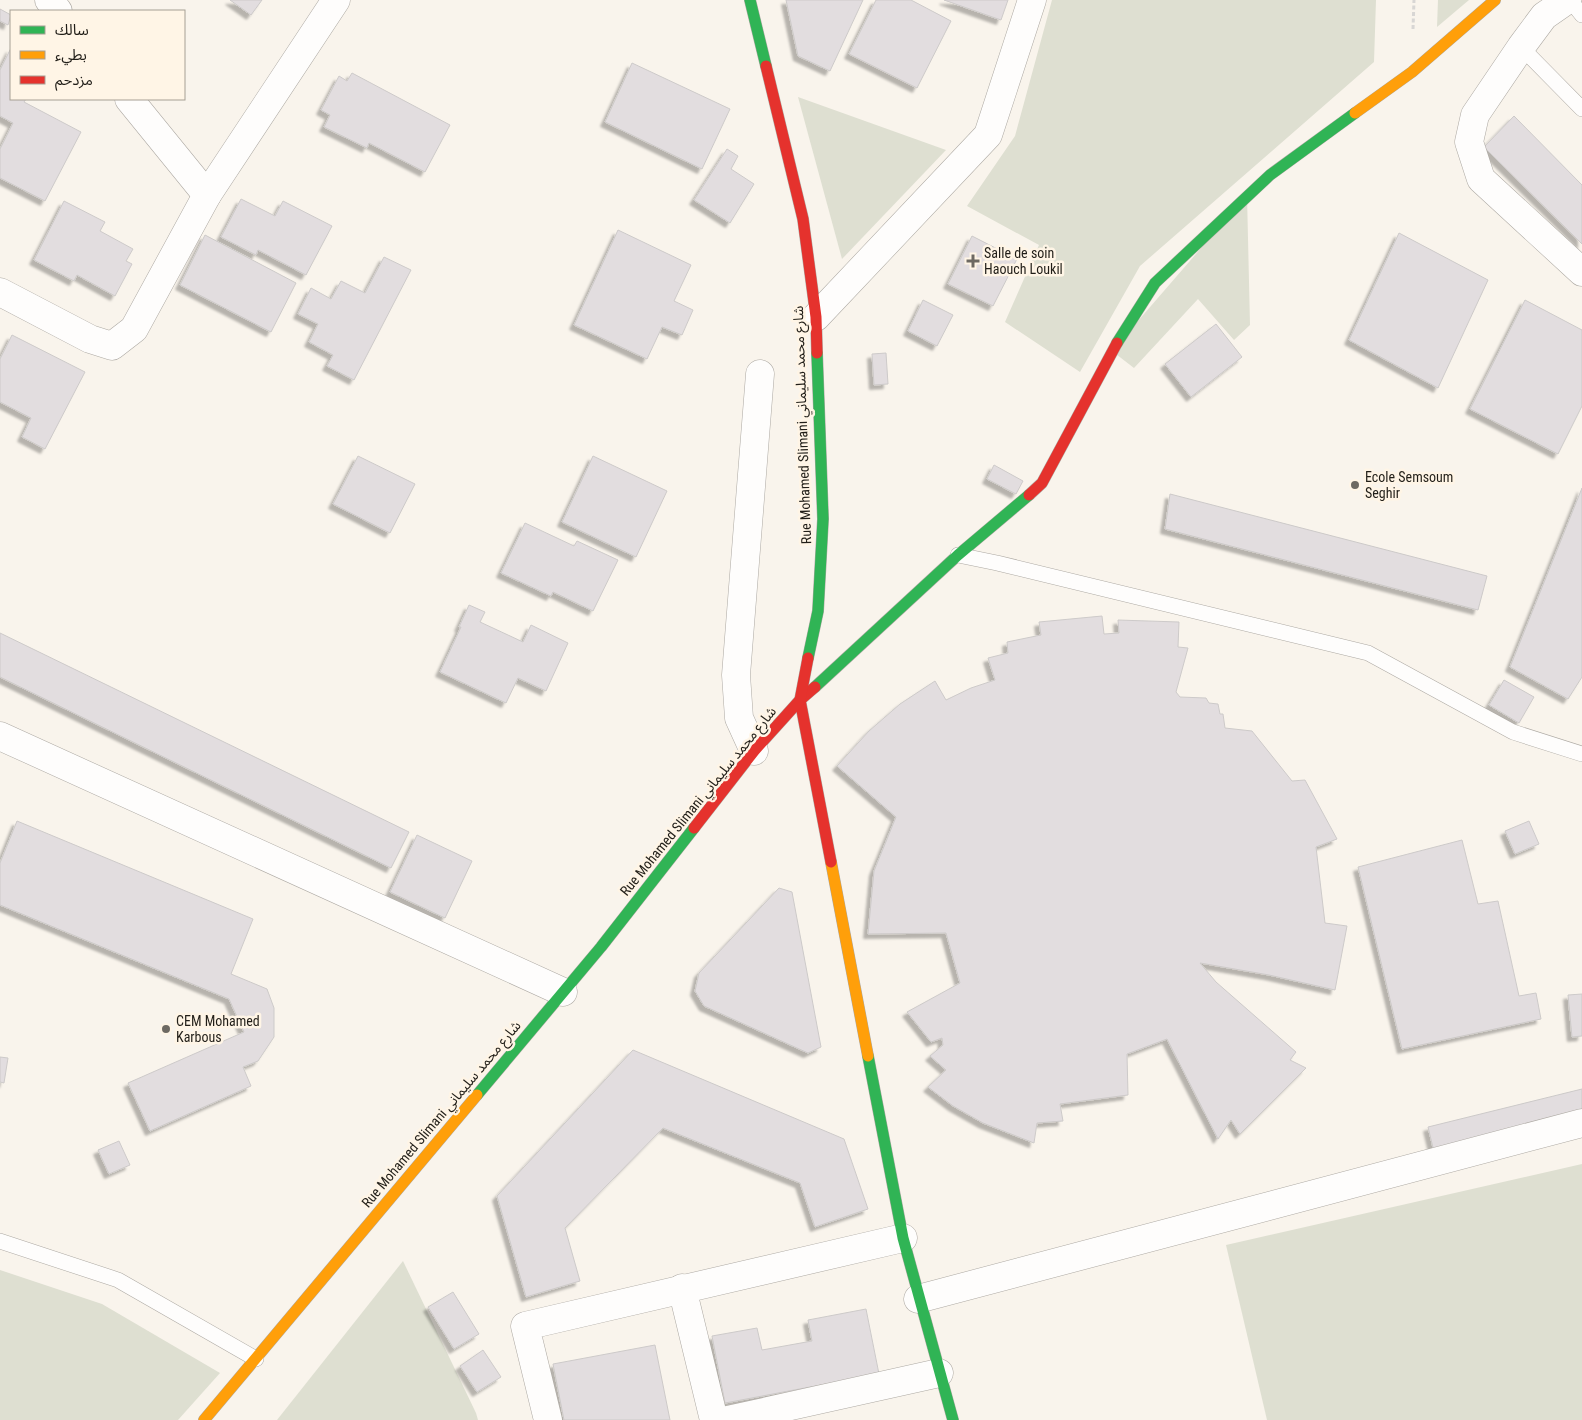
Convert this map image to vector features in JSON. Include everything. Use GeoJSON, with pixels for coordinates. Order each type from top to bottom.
{"type":"FeatureCollection","features":[{"type":"Feature","properties":{"kind":"street"},"geometry":{"type":"LineString","coordinates":[[49,0],[57,10]]}},
{"type":"Feature","properties":{"kind":"street"},"geometry":{"type":"LineString","coordinates":[[0,292],[90,339],[112,346],[134,329],[207,195],[336,0]]}},
{"type":"Feature","properties":{"kind":"street","name":"Rue Mohamed Slimani شارع محمد سليماني"},"geometry":{"type":"LineString","coordinates":[[204,1420],[563,992],[754,751],[800,700],[818,611],[823,519],[816,317],[803,219],[750,0]]}},
{"type":"Feature","properties":{"kind":"street"},"geometry":{"type":"LineString","coordinates":[[816,317],[988,136],[1032,0]]}},
{"type":"Feature","properties":{"kind":"street"},"geometry":{"type":"LineString","coordinates":[[953,1420],[918,1299],[903,1238],[800,700],[958,555],[1042,484],[1112,350],[1155,283],[1270,175],[1412,72],[1495,0]]}},
{"type":"Feature","properties":{"kind":"street"},"geometry":{"type":"LineString","coordinates":[[1569,0],[1544,16],[1521,47],[1475,115],[1469,142],[1481,179],[1582,272]]}},
{"type":"Feature","properties":{"kind":"street"},"geometry":{"type":"LineString","coordinates":[[130,100],[207,195]]}},
{"type":"Feature","properties":{"kind":"street"},"geometry":{"type":"LineString","coordinates":[[754,751],[739,718],[736,675],[760,374]]}},
{"type":"Feature","properties":{"kind":"street"},"geometry":{"type":"LineString","coordinates":[[0,736],[563,992]]}},
{"type":"Feature","properties":{"kind":"street"},"geometry":{"type":"LineString","coordinates":[[918,1299],[1582,1123]]}},
{"type":"Feature","properties":{"kind":"street"},"geometry":{"type":"LineString","coordinates":[[548,1420],[525,1326],[903,1238]]}},
{"type":"Feature","properties":{"kind":"street"},"geometry":{"type":"LineString","coordinates":[[682,1288],[714,1420]]}},
{"type":"Feature","properties":{"kind":"street"},"geometry":{"type":"LineString","coordinates":[[728,1420],[939,1373]]}},
{"type":"Feature","properties":{"kind":"lane"},"geometry":{"type":"LineString","coordinates":[[1569,0],[1582,15]]}},
{"type":"Feature","properties":{"kind":"lane"},"geometry":{"type":"LineString","coordinates":[[1521,47],[1582,109]]}},
{"type":"Feature","properties":{"kind":"lane"},"geometry":{"type":"LineString","coordinates":[[958,555],[1007,565],[1368,653],[1513,732],[1582,754]]}},
{"type":"Feature","properties":{"kind":"lane"},"geometry":{"type":"LineString","coordinates":[[0,1241],[118,1280],[256,1358]]}},
{"type":"Feature","properties":{"kind":"shaded area"},"geometry":{"type":"Polygon","coordinates":[[[1052,0],[1376,0],[1374,62],[1140,266],[1080,372],[1005,322],[1039,245],[967,206],[1015,136],[1052,0]]]}},
{"type":"Feature","properties":{"kind":"shaded area"},"geometry":{"type":"Polygon","coordinates":[[[1438,0],[1469,0],[1437,27],[1438,0]]]}},
{"type":"Feature","properties":{"kind":"shaded area"},"geometry":{"type":"Polygon","coordinates":[[[798,97],[946,150],[842,259],[798,97]]]}},
{"type":"Feature","properties":{"kind":"shaded area"},"geometry":{"type":"Polygon","coordinates":[[[1247,195],[1250,325],[1234,340],[1198,299],[1134,368],[1112,351],[1247,195]]]}},
{"type":"Feature","properties":{"kind":"shaded area"},"geometry":{"type":"Polygon","coordinates":[[[1582,1164],[1582,1420],[1267,1420],[1226,1245],[1582,1164]]]}},
{"type":"Feature","properties":{"kind":"shaded area"},"geometry":{"type":"Polygon","coordinates":[[[403,1261],[478,1420],[277,1420],[403,1261]]]}},
{"type":"Feature","properties":{"kind":"shaded area"},"geometry":{"type":"Polygon","coordinates":[[[0,1270],[102,1304],[220,1373],[178,1420],[0,1420],[0,1270]]]}},
{"type":"Feature","properties":{"kind":"building"},"geometry":{"type":"Polygon","coordinates":[[[230,0],[262,0],[251,15],[230,0]]]}},
{"type":"Feature","properties":{"kind":"building"},"geometry":{"type":"Polygon","coordinates":[[[786,0],[863,0],[830,71],[798,56],[786,0]]]}},
{"type":"Feature","properties":{"kind":"building"},"geometry":{"type":"Polygon","coordinates":[[[876,0],[911,0],[951,21],[917,88],[849,54],[876,0]]]}},
{"type":"Feature","properties":{"kind":"building"},"geometry":{"type":"Polygon","coordinates":[[[944,0],[1008,0],[1001,20],[944,0]]]}},
{"type":"Feature","properties":{"kind":"building"},"geometry":{"type":"Polygon","coordinates":[[[0,9],[10,14],[10,18],[8,25],[0,21],[0,9]]]}},
{"type":"Feature","properties":{"kind":"building"},"geometry":{"type":"Polygon","coordinates":[[[10,50],[10,100],[25,100],[24,102],[81,132],[45,201],[0,178],[0,149],[13,123],[0,116],[0,70],[10,50]]]}},
{"type":"Feature","properties":{"kind":"building"},"geometry":{"type":"Polygon","coordinates":[[[632,63],[730,109],[702,169],[605,122],[632,63]]]}},
{"type":"Feature","properties":{"kind":"building"},"geometry":{"type":"Polygon","coordinates":[[[352,73],[450,125],[425,172],[369,143],[367,148],[324,127],[330,115],[321,110],[339,76],[347,81],[352,73]]]}},
{"type":"Feature","properties":{"kind":"building"},"geometry":{"type":"Polygon","coordinates":[[[1514,116],[1582,185],[1582,244],[1484,147],[1514,116]]]}},
{"type":"Feature","properties":{"kind":"building"},"geometry":{"type":"Polygon","coordinates":[[[727,149],[738,156],[731,169],[754,184],[730,223],[694,200],[727,149]]]}},
{"type":"Feature","properties":{"kind":"building"},"geometry":{"type":"Polygon","coordinates":[[[241,199],[275,216],[283,201],[332,226],[306,275],[258,250],[256,255],[221,237],[241,199]]]}},
{"type":"Feature","properties":{"kind":"building"},"geometry":{"type":"Polygon","coordinates":[[[64,201],[105,222],[100,231],[133,249],[126,261],[132,264],[115,296],[77,275],[74,281],[34,260],[64,201]]]}},
{"type":"Feature","properties":{"kind":"building"},"geometry":{"type":"Polygon","coordinates":[[[618,230],[691,265],[674,301],[693,310],[682,335],[662,327],[647,359],[574,325],[618,230]]]}},
{"type":"Feature","properties":{"kind":"building"},"geometry":{"type":"Polygon","coordinates":[[[1399,233],[1488,280],[1438,388],[1349,340],[1399,233]]]}},
{"type":"Feature","properties":{"kind":"building"},"geometry":{"type":"Polygon","coordinates":[[[205,235],[296,283],[271,332],[180,285],[205,235]]]}},
{"type":"Feature","properties":{"kind":"building"},"geometry":{"type":"Polygon","coordinates":[[[972,236],[1017,259],[993,306],[948,284],[972,236]]]}},
{"type":"Feature","properties":{"kind":"building"},"geometry":{"type":"Polygon","coordinates":[[[384,257],[411,270],[354,380],[327,366],[333,355],[309,342],[318,324],[298,314],[311,288],[331,299],[341,281],[365,293],[384,257]]]}},
{"type":"Feature","properties":{"kind":"building"},"geometry":{"type":"Polygon","coordinates":[[[923,300],[953,315],[937,346],[908,331],[923,300]]]}},
{"type":"Feature","properties":{"kind":"building"},"geometry":{"type":"Polygon","coordinates":[[[1525,300],[1582,330],[1582,406],[1558,454],[1470,409],[1525,300]]]}},
{"type":"Feature","properties":{"kind":"building"},"geometry":{"type":"Polygon","coordinates":[[[1216,324],[1242,357],[1191,397],[1165,364],[1216,324]]]}},
{"type":"Feature","properties":{"kind":"building"},"geometry":{"type":"Polygon","coordinates":[[[12,335],[85,372],[45,449],[22,437],[31,418],[0,402],[0,359],[12,335]]]}},
{"type":"Feature","properties":{"kind":"building"},"geometry":{"type":"Polygon","coordinates":[[[886,353],[888,384],[874,385],[872,354],[886,353]]]}},
{"type":"Feature","properties":{"kind":"building"},"geometry":{"type":"Polygon","coordinates":[[[358,456],[415,484],[390,533],[333,504],[358,456]]]}},
{"type":"Feature","properties":{"kind":"building"},"geometry":{"type":"Polygon","coordinates":[[[593,456],[667,491],[636,557],[562,522],[593,456]]]}},
{"type":"Feature","properties":{"kind":"building"},"geometry":{"type":"Polygon","coordinates":[[[994,465],[1023,481],[1016,494],[987,479],[994,465]]]}},
{"type":"Feature","properties":{"kind":"building"},"geometry":{"type":"Polygon","coordinates":[[[1582,488],[1582,677],[1568,699],[1510,667],[1582,488]]]}},
{"type":"Feature","properties":{"kind":"building"},"geometry":{"type":"Polygon","coordinates":[[[1170,494],[1487,576],[1478,610],[1165,529],[1170,494]]]}},
{"type":"Feature","properties":{"kind":"building"},"geometry":{"type":"Polygon","coordinates":[[[525,523],[574,546],[577,541],[618,560],[593,611],[553,592],[551,596],[501,573],[525,523]]]}},
{"type":"Feature","properties":{"kind":"building"},"geometry":{"type":"Polygon","coordinates":[[[469,605],[485,612],[480,622],[523,642],[531,625],[568,643],[546,691],[518,678],[506,703],[440,672],[469,605]]]}},
{"type":"Feature","properties":{"kind":"building"},"geometry":{"type":"Polygon","coordinates":[[[1102,616],[1104,634],[1119,633],[1118,620],[1179,622],[1178,647],[1188,648],[1176,692],[1180,697],[1206,698],[1209,703],[1218,704],[1220,714],[1223,714],[1225,728],[1252,731],[1292,781],[1305,780],[1337,839],[1316,847],[1325,923],[1347,926],[1335,990],[1269,975],[1200,963],[1216,982],[1296,1052],[1290,1060],[1306,1068],[1240,1134],[1231,1120],[1218,1139],[1167,1039],[1127,1054],[1128,1095],[1060,1104],[1063,1121],[1037,1123],[1034,1143],[983,1123],[953,1106],[928,1087],[946,1070],[930,1056],[943,1045],[942,1038],[931,1042],[907,1012],[960,983],[946,933],[868,934],[874,871],[896,817],[837,766],[869,731],[900,704],[935,681],[946,700],[971,688],[995,680],[988,658],[1008,653],[1007,642],[1041,635],[1039,622],[1102,616]]]}},
{"type":"Feature","properties":{"kind":"building"},"geometry":{"type":"Polygon","coordinates":[[[0,633],[409,832],[391,868],[0,677],[0,633]]]}},
{"type":"Feature","properties":{"kind":"building"},"geometry":{"type":"Polygon","coordinates":[[[1504,680],[1534,697],[1519,723],[1489,705],[1504,680]]]}},
{"type":"Feature","properties":{"kind":"building"},"geometry":{"type":"Polygon","coordinates":[[[17,821],[253,919],[231,974],[267,989],[274,1008],[274,1037],[258,1061],[243,1067],[251,1086],[150,1131],[128,1083],[244,1032],[229,999],[0,905],[0,863],[17,821]]]}},
{"type":"Feature","properties":{"kind":"building"},"geometry":{"type":"Polygon","coordinates":[[[1529,821],[1539,844],[1515,854],[1505,831],[1529,821]]]}},
{"type":"Feature","properties":{"kind":"building"},"geometry":{"type":"Polygon","coordinates":[[[417,835],[472,861],[445,918],[390,892],[417,835]]]}},
{"type":"Feature","properties":{"kind":"building"},"geometry":{"type":"Polygon","coordinates":[[[1462,840],[1478,904],[1498,901],[1519,996],[1536,993],[1541,1019],[1402,1049],[1358,867],[1462,840]]]}},
{"type":"Feature","properties":{"kind":"building"},"geometry":{"type":"Polygon","coordinates":[[[779,888],[792,892],[821,1047],[808,1053],[704,1006],[695,991],[699,973],[779,888]]]}},
{"type":"Feature","properties":{"kind":"building"},"geometry":{"type":"Polygon","coordinates":[[[1582,994],[1582,1036],[1572,1037],[1568,995],[1582,994]]]}},
{"type":"Feature","properties":{"kind":"building"},"geometry":{"type":"Polygon","coordinates":[[[633,1050],[844,1139],[868,1209],[815,1227],[800,1183],[663,1128],[565,1228],[580,1281],[526,1297],[497,1196],[633,1050]]]}},
{"type":"Feature","properties":{"kind":"building"},"geometry":{"type":"Polygon","coordinates":[[[0,1057],[8,1058],[4,1083],[0,1082],[0,1057]]]}},
{"type":"Feature","properties":{"kind":"building"},"geometry":{"type":"Polygon","coordinates":[[[1582,1089],[1582,1120],[1435,1156],[1428,1127],[1582,1089]]]}},
{"type":"Feature","properties":{"kind":"building"},"geometry":{"type":"Polygon","coordinates":[[[119,1141],[130,1165],[109,1174],[98,1150],[119,1141]]]}},
{"type":"Feature","properties":{"kind":"building"},"geometry":{"type":"Polygon","coordinates":[[[453,1292],[479,1334],[454,1349],[428,1307],[453,1292]]]}},
{"type":"Feature","properties":{"kind":"building"},"geometry":{"type":"Polygon","coordinates":[[[866,1309],[879,1374],[725,1403],[712,1336],[757,1328],[762,1350],[812,1341],[808,1320],[866,1309]]]}},
{"type":"Feature","properties":{"kind":"building"},"geometry":{"type":"Polygon","coordinates":[[[655,1345],[670,1420],[564,1420],[553,1364],[655,1345]]]}},
{"type":"Feature","properties":{"kind":"building"},"geometry":{"type":"Polygon","coordinates":[[[483,1350],[501,1377],[477,1392],[460,1366],[483,1350]]]}},
{"type":"Feature","properties":{"kind":"traffic: fast"},"geometry":{"type":"LineString","coordinates":[[750,0],[766,66]]}},
{"type":"Feature","properties":{"kind":"traffic: fast"},"geometry":{"type":"LineString","coordinates":[[1117,343],[1155,283],[1270,175],[1355,113]]}},
{"type":"Feature","properties":{"kind":"traffic: fast"},"geometry":{"type":"LineString","coordinates":[[808,658],[818,611],[823,519],[817,353]]}},
{"type":"Feature","properties":{"kind":"traffic: fast"},"geometry":{"type":"LineString","coordinates":[[815,687],[958,555],[1029,495]]}},
{"type":"Feature","properties":{"kind":"traffic: fast"},"geometry":{"type":"LineString","coordinates":[[477,1095],[601,947],[694,828]]}},
{"type":"Feature","properties":{"kind":"traffic: fast"},"geometry":{"type":"LineString","coordinates":[[868,1056],[903,1238],[953,1420]]}},
{"type":"Feature","properties":{"kind":"traffic: slow"},"geometry":{"type":"LineString","coordinates":[[1355,113],[1412,72],[1495,0]]}},
{"type":"Feature","properties":{"kind":"traffic: slow"},"geometry":{"type":"LineString","coordinates":[[831,862],[868,1056]]}},
{"type":"Feature","properties":{"kind":"traffic: slow"},"geometry":{"type":"LineString","coordinates":[[204,1420],[477,1095]]}},
{"type":"Feature","properties":{"kind":"traffic: jam"},"geometry":{"type":"LineString","coordinates":[[766,66],[803,219],[816,317],[817,353]]}},
{"type":"Feature","properties":{"kind":"traffic: jam"},"geometry":{"type":"LineString","coordinates":[[1029,495],[1042,483],[1117,343]]}},
{"type":"Feature","properties":{"kind":"traffic: jam"},"geometry":{"type":"LineString","coordinates":[[694,828],[754,751],[800,700],[808,658]]}},
{"type":"Feature","properties":{"kind":"traffic: jam"},"geometry":{"type":"LineString","coordinates":[[815,687],[800,700],[831,862]]}},
{"type":"Feature","properties":{"kind":"place","name":"Salle de soin Haouch Loukil"},"geometry":{"type":"Point","coordinates":[973,261]}},
{"type":"Feature","properties":{"kind":"place","name":"Ecole Semsoum Seghir"},"geometry":{"type":"Point","coordinates":[1355,485]}},
{"type":"Feature","properties":{"kind":"place","name":"CEM Mohamed Karbous"},"geometry":{"type":"Point","coordinates":[166,1029]}}]}
